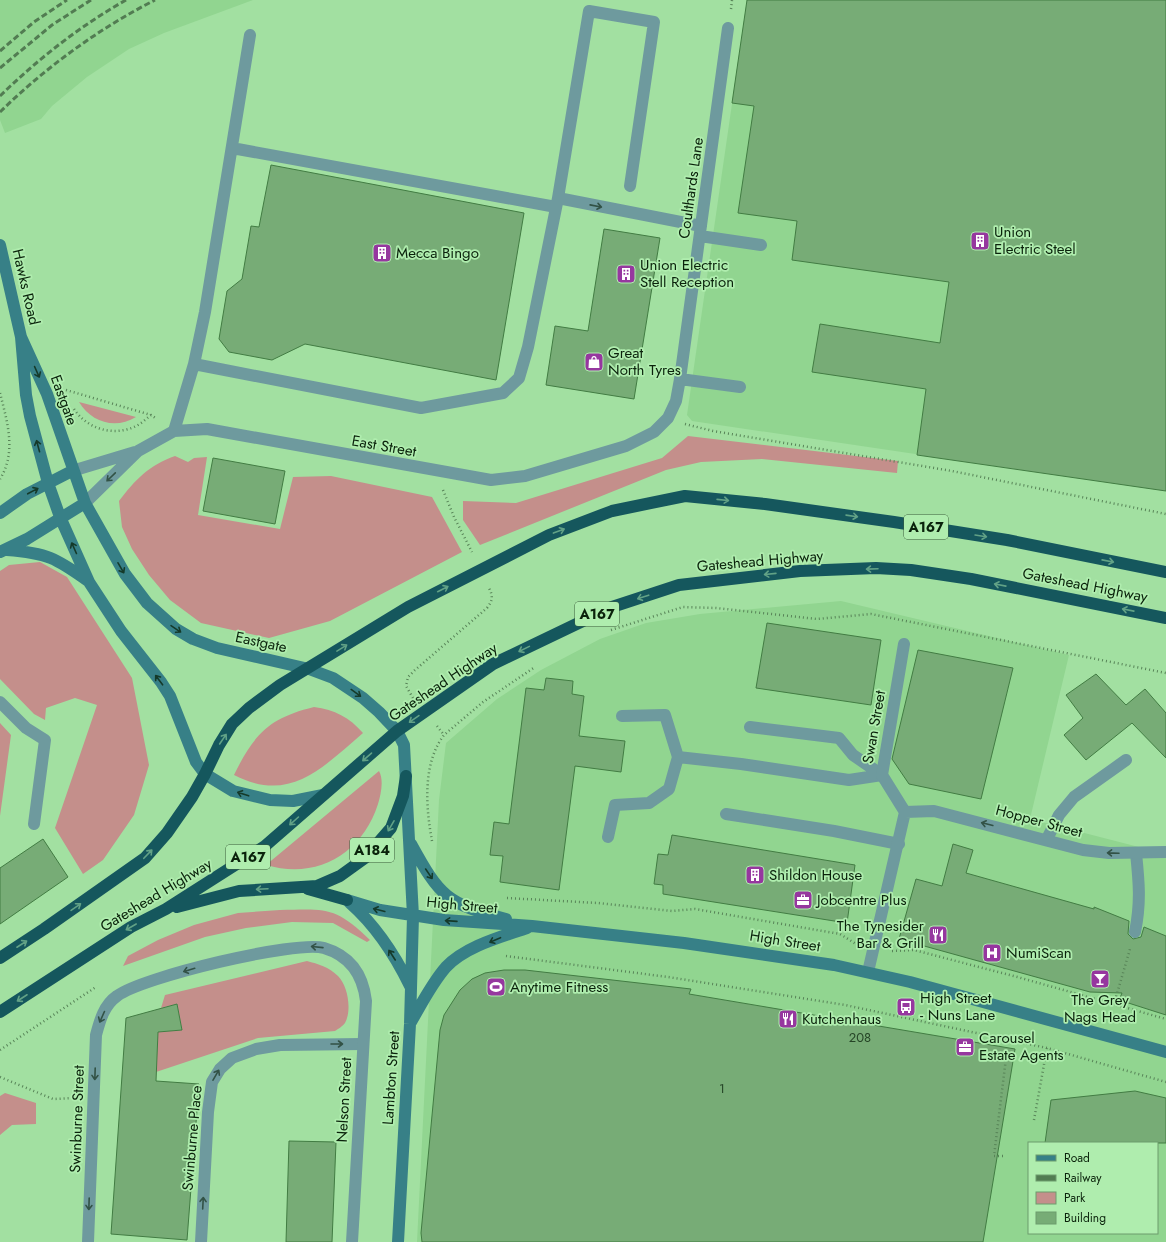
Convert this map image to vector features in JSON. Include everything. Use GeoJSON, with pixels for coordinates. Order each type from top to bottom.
{"type":"FeatureCollection","features":[{"type":"Feature","properties":{"kind":"highway","name":"Gateshead Highway"},"geometry":{"type":"LineString","coordinates":[[309,669],[408,607],[549,535],[612,511],[685,496],[765,504],[894,522],[1006,540],[1166,572]]}},
{"type":"Feature","properties":{"kind":"highway","name":"Gateshead Highway"},"geometry":{"type":"LineString","coordinates":[[0,1012],[131,927],[166,909],[265,846],[397,731],[493,664],[612,606],[679,585],[800,571],[876,568],[911,570],[971,579],[1166,618]]}},
{"type":"Feature","properties":{"kind":"highway","name":"A167"},"geometry":{"type":"LineString","coordinates":[[206,774],[218,744],[232,724],[249,708],[280,685],[309,669]]}},
{"type":"Feature","properties":{"kind":"highway","name":"Gateshead Highway"},"geometry":{"type":"LineString","coordinates":[[0,958],[145,858],[167,833],[206,774]]}},
{"type":"Feature","properties":{"kind":"highway","name":"A184"},"geometry":{"type":"LineString","coordinates":[[166,909],[239,891],[301,888],[329,882],[350,870],[370,853],[391,828],[403,796],[406,776]]}},
{"type":"Feature","properties":{"kind":"highway"},"geometry":{"type":"LineString","coordinates":[[301,888],[318,891],[347,900]]}},
{"type":"Feature","properties":{"kind":"street"},"geometry":{"type":"LineString","coordinates":[[194,364],[421,408],[503,393],[519,378],[523,365],[557,203],[589,11],[654,22],[630,186]]}},
{"type":"Feature","properties":{"kind":"street","name":"Coulthards Lane"},"geometry":{"type":"LineString","coordinates":[[626,446],[654,432],[668,418],[676,402],[728,28]]}},
{"type":"Feature","properties":{"kind":"street"},"geometry":{"type":"LineString","coordinates":[[174,431],[194,364],[205,312],[250,35]]}},
{"type":"Feature","properties":{"kind":"street"},"geometry":{"type":"LineString","coordinates":[[232,148],[557,203],[700,231],[761,245]]}},
{"type":"Feature","properties":{"kind":"street","name":"Hawks Road"},"geometry":{"type":"LineString","coordinates":[[0,245],[21,337]]}},
{"type":"Feature","properties":{"kind":"street","name":"Eastgate"},"geometry":{"type":"LineString","coordinates":[[21,337],[47,394],[72,471],[85,503],[125,574],[147,603],[176,629],[192,639],[217,648],[309,669],[333,678],[351,689],[379,712],[397,731],[404,745],[409,840]]}},
{"type":"Feature","properties":{"kind":"street","name":"Eastgate"},"geometry":{"type":"LineString","coordinates":[[21,337],[26,395],[30,416],[48,483],[60,517],[89,582],[120,631],[162,682],[170,696],[196,762],[206,774]]}},
{"type":"Feature","properties":{"kind":"street"},"geometry":{"type":"LineString","coordinates":[[680,379],[740,387]]}},
{"type":"Feature","properties":{"kind":"street","name":"East Street"},"geometry":{"type":"LineString","coordinates":[[72,471],[138,451],[174,431],[207,429],[490,480],[525,476],[626,446]]}},
{"type":"Feature","properties":{"kind":"street","name":"East Street"},"geometry":{"type":"LineString","coordinates":[[85,503],[138,451]]}},
{"type":"Feature","properties":{"kind":"street"},"geometry":{"type":"LineString","coordinates":[[0,513],[27,494],[72,471]]}},
{"type":"Feature","properties":{"kind":"street"},"geometry":{"type":"LineString","coordinates":[[3,551],[27,539],[60,517],[85,503]]}},
{"type":"Feature","properties":{"kind":"street"},"geometry":{"type":"LineString","coordinates":[[3,551],[41,553],[55,558],[89,582]]}},
{"type":"Feature","properties":{"kind":"street","name":"Swan Street"},"geometry":{"type":"LineString","coordinates":[[904,644],[882,775],[906,812]]}},
{"type":"Feature","properties":{"kind":"street"},"geometry":{"type":"LineString","coordinates":[[0,702],[26,728],[45,740],[34,824]]}},
{"type":"Feature","properties":{"kind":"street"},"geometry":{"type":"LineString","coordinates":[[608,837],[615,805],[649,803],[669,789],[678,757],[665,715],[622,716]]}},
{"type":"Feature","properties":{"kind":"street"},"geometry":{"type":"LineString","coordinates":[[750,727],[839,738],[853,755],[882,775]]}},
{"type":"Feature","properties":{"kind":"street"},"geometry":{"type":"LineString","coordinates":[[678,757],[741,764],[849,780],[882,775]]}},
{"type":"Feature","properties":{"kind":"street"},"geometry":{"type":"LineString","coordinates":[[1047,839],[1058,814],[1074,797],[1126,760]]}},
{"type":"Feature","properties":{"kind":"street"},"geometry":{"type":"LineString","coordinates":[[206,774],[234,791],[270,800],[293,801],[323,795]]}},
{"type":"Feature","properties":{"kind":"street","name":"Hopper Street"},"geometry":{"type":"LineString","coordinates":[[906,812],[934,811],[1047,839],[1083,850],[1110,854],[1166,852]]}},
{"type":"Feature","properties":{"kind":"street"},"geometry":{"type":"LineString","coordinates":[[868,972],[906,812]]}},
{"type":"Feature","properties":{"kind":"street"},"geometry":{"type":"LineString","coordinates":[[726,814],[834,831],[898,844]]}},
{"type":"Feature","properties":{"kind":"street"},"geometry":{"type":"LineString","coordinates":[[409,840],[425,869],[440,890],[448,898],[471,910],[532,926]]}},
{"type":"Feature","properties":{"kind":"street","name":"Lambton Street"},"geometry":{"type":"LineString","coordinates":[[398,1242],[411,989],[412,916],[409,840]]}},
{"type":"Feature","properties":{"kind":"street"},"geometry":{"type":"LineString","coordinates":[[1135,932],[1140,895],[1136,853]]}},
{"type":"Feature","properties":{"kind":"street"},"geometry":{"type":"LineString","coordinates":[[347,900],[371,924],[392,954],[411,989]]}},
{"type":"Feature","properties":{"kind":"street","name":"High Street"},"geometry":{"type":"LineString","coordinates":[[347,900],[380,910],[412,916],[444,920],[532,926],[684,943],[868,972],[981,1000],[1166,1052]]}},
{"type":"Feature","properties":{"kind":"street"},"geometry":{"type":"LineString","coordinates":[[410,1024],[424,998],[447,966],[478,947],[532,926]]}},
{"type":"Feature","properties":{"kind":"street","name":"Nelson Street"},"geometry":{"type":"LineString","coordinates":[[110,1001],[127,990],[192,968],[288,948],[307,946],[334,951],[351,964],[360,975],[365,988],[366,1001],[352,1242]]}},
{"type":"Feature","properties":{"kind":"street","name":"Swinburne Street"},"geometry":{"type":"LineString","coordinates":[[88,1242],[96,1035],[100,1018],[110,1001]]}},
{"type":"Feature","properties":{"kind":"street","name":"Swinburne Place"},"geometry":{"type":"LineString","coordinates":[[201,1242],[208,1112],[212,1082],[220,1069],[232,1058],[256,1049],[280,1045],[364,1044]]}},
{"type":"Feature","properties":{"kind":"path"},"geometry":{"type":"LineString","coordinates":[[66,390],[151,415],[174,431]]}},
{"type":"Feature","properties":{"kind":"path"},"geometry":{"type":"LineString","coordinates":[[0,393],[8,430],[10,448],[8,461],[0,478]]}},
{"type":"Feature","properties":{"kind":"path"},"geometry":{"type":"LineString","coordinates":[[71,404],[84,420],[102,430],[124,431],[137,426],[151,415]]}},
{"type":"Feature","properties":{"kind":"path"},"geometry":{"type":"LineString","coordinates":[[668,418],[713,431],[952,471],[1166,514]]}},
{"type":"Feature","properties":{"kind":"path"},"geometry":{"type":"LineString","coordinates":[[435,471],[454,517],[469,546]]}},
{"type":"Feature","properties":{"kind":"path"},"geometry":{"type":"LineString","coordinates":[[411,695],[406,686],[408,677],[487,608],[492,601],[493,595],[488,585]]}},
{"type":"Feature","properties":{"kind":"path"},"geometry":{"type":"LineString","coordinates":[[604,633],[683,607],[716,608],[817,619],[871,614],[1166,673]]}},
{"type":"Feature","properties":{"kind":"path"},"geometry":{"type":"LineString","coordinates":[[434,848],[429,806],[429,776],[434,751],[444,735],[484,702],[541,664]]}},
{"type":"Feature","properties":{"kind":"path"},"geometry":{"type":"LineString","coordinates":[[504,898],[598,903],[672,911],[695,909],[840,934],[853,944],[893,951],[914,950],[1166,1019]]}},
{"type":"Feature","properties":{"kind":"path"},"geometry":{"type":"LineString","coordinates":[[1114,1004],[1135,932]]}},
{"type":"Feature","properties":{"kind":"path"},"geometry":{"type":"LineString","coordinates":[[505,956],[620,971],[845,1005],[1047,1048],[1166,1082]]}},
{"type":"Feature","properties":{"kind":"path"},"geometry":{"type":"LineString","coordinates":[[0,1050],[95,988]]}},
{"type":"Feature","properties":{"kind":"path"},"geometry":{"type":"LineString","coordinates":[[1034,1120],[1047,1048]]}},
{"type":"Feature","properties":{"kind":"path"},"geometry":{"type":"LineString","coordinates":[[1003,1156],[994,1156],[1007,1050]]}},
{"type":"Feature","properties":{"kind":"path"},"geometry":{"type":"LineString","coordinates":[[0,1077],[53,1099],[94,1096]]}},
{"type":"Feature","properties":{"kind":"shaded area"},"geometry":{"type":"Polygon","coordinates":[[[0,0],[253,0],[164,33],[129,49],[87,77],[52,106],[41,119],[5,133],[0,120],[0,0]]]}},
{"type":"Feature","properties":{"kind":"shaded area","name":"Union Electric Steel"},"geometry":{"type":"Polygon","coordinates":[[[747,0],[1166,0],[1166,491],[692,421],[687,415],[747,0]]]}},
{"type":"Feature","properties":{"kind":"shaded area"},"geometry":{"type":"Polygon","coordinates":[[[841,601],[1069,655],[1030,819],[1166,854],[1166,1242],[417,1242],[439,800],[446,743],[497,699],[541,670],[600,639],[646,623],[700,614],[841,601]]]}},
{"type":"Feature","properties":{"kind":"green space"},"geometry":{"type":"Polygon","coordinates":[[[79,402],[136,417],[120,423],[104,422],[90,415],[79,402]]]}},
{"type":"Feature","properties":{"kind":"green space"},"geometry":{"type":"Polygon","coordinates":[[[688,436],[898,461],[897,473],[762,459],[701,462],[666,470],[480,545],[463,520],[463,501],[516,503],[662,458],[688,436]]]}},
{"type":"Feature","properties":{"kind":"green space"},"geometry":{"type":"Polygon","coordinates":[[[175,456],[188,462],[194,458],[207,457],[198,515],[280,529],[293,477],[331,476],[432,497],[462,552],[330,621],[269,638],[201,623],[170,600],[149,575],[132,549],[122,527],[119,501],[143,474],[158,464],[175,456]]]}},
{"type":"Feature","properties":{"kind":"green space"},"geometry":{"type":"Polygon","coordinates":[[[40,562],[67,577],[132,678],[149,765],[134,815],[103,860],[83,874],[55,828],[97,705],[75,698],[46,708],[45,720],[34,714],[0,679],[0,571],[9,565],[40,562]]]}},
{"type":"Feature","properties":{"kind":"green space"},"geometry":{"type":"Polygon","coordinates":[[[314,707],[329,710],[341,715],[358,727],[363,733],[319,769],[304,778],[289,784],[272,786],[254,783],[234,775],[256,738],[265,730],[285,716],[314,707]]]}},
{"type":"Feature","properties":{"kind":"green space"},"geometry":{"type":"Polygon","coordinates":[[[0,723],[11,735],[0,816],[0,723]]]}},
{"type":"Feature","properties":{"kind":"green space"},"geometry":{"type":"Polygon","coordinates":[[[379,771],[382,783],[378,804],[371,822],[361,837],[349,849],[335,859],[320,865],[303,869],[285,869],[266,865],[379,771]]]}},
{"type":"Feature","properties":{"kind":"green space"},"geometry":{"type":"Polygon","coordinates":[[[309,909],[338,915],[348,921],[370,940],[367,942],[333,923],[292,922],[246,928],[205,937],[123,966],[128,956],[158,940],[194,925],[238,913],[309,909]]]}},
{"type":"Feature","properties":{"kind":"green space"},"geometry":{"type":"Polygon","coordinates":[[[307,961],[331,970],[338,976],[344,986],[348,998],[347,1018],[345,1023],[335,1031],[258,1038],[156,1072],[158,1032],[182,1030],[177,1004],[161,1008],[165,995],[307,961]]]}},
{"type":"Feature","properties":{"kind":"green space"},"geometry":{"type":"Polygon","coordinates":[[[5,1093],[36,1103],[36,1124],[12,1125],[0,1135],[0,1096],[5,1093]]]}},
{"type":"Feature","properties":{"kind":"building","name":"Union Electric Steel"},"geometry":{"type":"Polygon","coordinates":[[[747,0],[1166,0],[1166,491],[917,455],[926,389],[812,372],[820,324],[940,343],[949,282],[792,260],[797,221],[738,213],[754,106],[732,103],[747,0]]]}},
{"type":"Feature","properties":{"kind":"building","name":"Mecca Bingo"},"geometry":{"type":"Polygon","coordinates":[[[271,165],[524,213],[496,380],[305,344],[272,360],[229,352],[219,339],[227,291],[242,279],[251,226],[259,227],[271,165]]]}},
{"type":"Feature","properties":{"kind":"building"},"geometry":{"type":"Polygon","coordinates":[[[604,229],[660,238],[634,399],[546,385],[555,326],[588,331],[604,229]]]}},
{"type":"Feature","properties":{"kind":"building"},"geometry":{"type":"Polygon","coordinates":[[[213,458],[285,471],[275,524],[203,511],[213,458]]]}},
{"type":"Feature","properties":{"kind":"building"},"geometry":{"type":"Polygon","coordinates":[[[767,623],[881,640],[871,705],[756,688],[767,623]]]}},
{"type":"Feature","properties":{"kind":"building"},"geometry":{"type":"Polygon","coordinates":[[[918,650],[1013,668],[981,799],[909,784],[892,759],[918,650]]]}},
{"type":"Feature","properties":{"kind":"building"},"geometry":{"type":"Polygon","coordinates":[[[1096,674],[1126,705],[1145,689],[1166,713],[1166,758],[1132,723],[1086,760],[1064,735],[1083,718],[1066,695],[1096,674]]]}},
{"type":"Feature","properties":{"kind":"building"},"geometry":{"type":"Polygon","coordinates":[[[546,678],[573,681],[572,694],[584,696],[579,736],[625,741],[621,772],[575,766],[559,890],[500,882],[503,856],[490,855],[494,822],[509,824],[526,688],[544,690],[546,678]]]}},
{"type":"Feature","properties":{"kind":"building","name":"Shildon House"},"geometry":{"type":"Polygon","coordinates":[[[672,835],[855,865],[847,923],[663,894],[663,885],[654,884],[658,854],[668,855],[672,835]]]}},
{"type":"Feature","properties":{"kind":"building"},"geometry":{"type":"Polygon","coordinates":[[[43,839],[68,877],[0,924],[0,868],[43,839]]]}},
{"type":"Feature","properties":{"kind":"building"},"geometry":{"type":"Polygon","coordinates":[[[953,844],[973,850],[966,873],[1094,909],[1094,907],[1129,921],[1128,934],[1133,939],[1141,937],[1144,927],[1166,936],[1166,1015],[1119,1000],[1122,993],[1090,992],[899,939],[916,879],[942,886],[953,844]]]}},
{"type":"Feature","properties":{"kind":"building"},"geometry":{"type":"Polygon","coordinates":[[[504,970],[525,970],[691,989],[689,994],[1015,1049],[983,1242],[422,1242],[421,1233],[440,1030],[444,1015],[460,990],[472,979],[485,973],[504,970]]]}},
{"type":"Feature","properties":{"kind":"building"},"geometry":{"type":"Polygon","coordinates":[[[177,1004],[182,1030],[158,1032],[156,1081],[199,1084],[187,1240],[111,1234],[126,1018],[177,1004]]]}},
{"type":"Feature","properties":{"kind":"building"},"geometry":{"type":"Polygon","coordinates":[[[1135,1091],[1166,1098],[1166,1143],[1045,1142],[1051,1100],[1135,1091]]]}},
{"type":"Feature","properties":{"kind":"building"},"geometry":{"type":"Polygon","coordinates":[[[289,1141],[336,1142],[332,1242],[286,1242],[289,1141]]]}},
{"type":"Feature","properties":{"kind":"railway"},"geometry":{"type":"LineString","coordinates":[[0,51],[34,22],[67,0]]}},
{"type":"Feature","properties":{"kind":"railway"},"geometry":{"type":"LineString","coordinates":[[0,68],[52,25],[91,0]]}},
{"type":"Feature","properties":{"kind":"railway"},"geometry":{"type":"LineString","coordinates":[[0,96],[44,56],[92,21],[126,0]]}},
{"type":"Feature","properties":{"kind":"railway"},"geometry":{"type":"LineString","coordinates":[[0,112],[35,80],[73,50],[134,11],[155,0]]}},
{"type":"Feature","properties":{"kind":"place","name":"Union Electric Steel"},"geometry":{"type":"Point","coordinates":[980,241]}},
{"type":"Feature","properties":{"kind":"place","name":"Mecca Bingo"},"geometry":{"type":"Point","coordinates":[382,253]}},
{"type":"Feature","properties":{"kind":"place","name":"Union Electric Stell Reception"},"geometry":{"type":"Point","coordinates":[626,274]}},
{"type":"Feature","properties":{"kind":"place","name":"Great North Tyres"},"geometry":{"type":"Point","coordinates":[594,362]}},
{"type":"Feature","properties":{"kind":"place","name":"Shildon House"},"geometry":{"type":"Point","coordinates":[755,875]}},
{"type":"Feature","properties":{"kind":"place","name":"Jobcentre Plus"},"geometry":{"type":"Point","coordinates":[803,900]}},
{"type":"Feature","properties":{"kind":"place","name":"The Tynesider Bar & Grill"},"geometry":{"type":"Point","coordinates":[938,935]}},
{"type":"Feature","properties":{"kind":"place","name":"NumiScan"},"geometry":{"type":"Point","coordinates":[992,953]}},
{"type":"Feature","properties":{"kind":"place","name":"The Grey Nags Head"},"geometry":{"type":"Point","coordinates":[1100,979]}},
{"type":"Feature","properties":{"kind":"place","name":"Anytime Fitness"},"geometry":{"type":"Point","coordinates":[496,987]}},
{"type":"Feature","properties":{"kind":"place","name":"High Street - Nuns Lane"},"geometry":{"type":"Point","coordinates":[906,1007]}},
{"type":"Feature","properties":{"kind":"place","name":"Kutchenhaus"},"geometry":{"type":"Point","coordinates":[788,1019]}},
{"type":"Feature","properties":{"kind":"place","name":"Carousel Estate Agents"},"geometry":{"type":"Point","coordinates":[965,1047]}}]}
